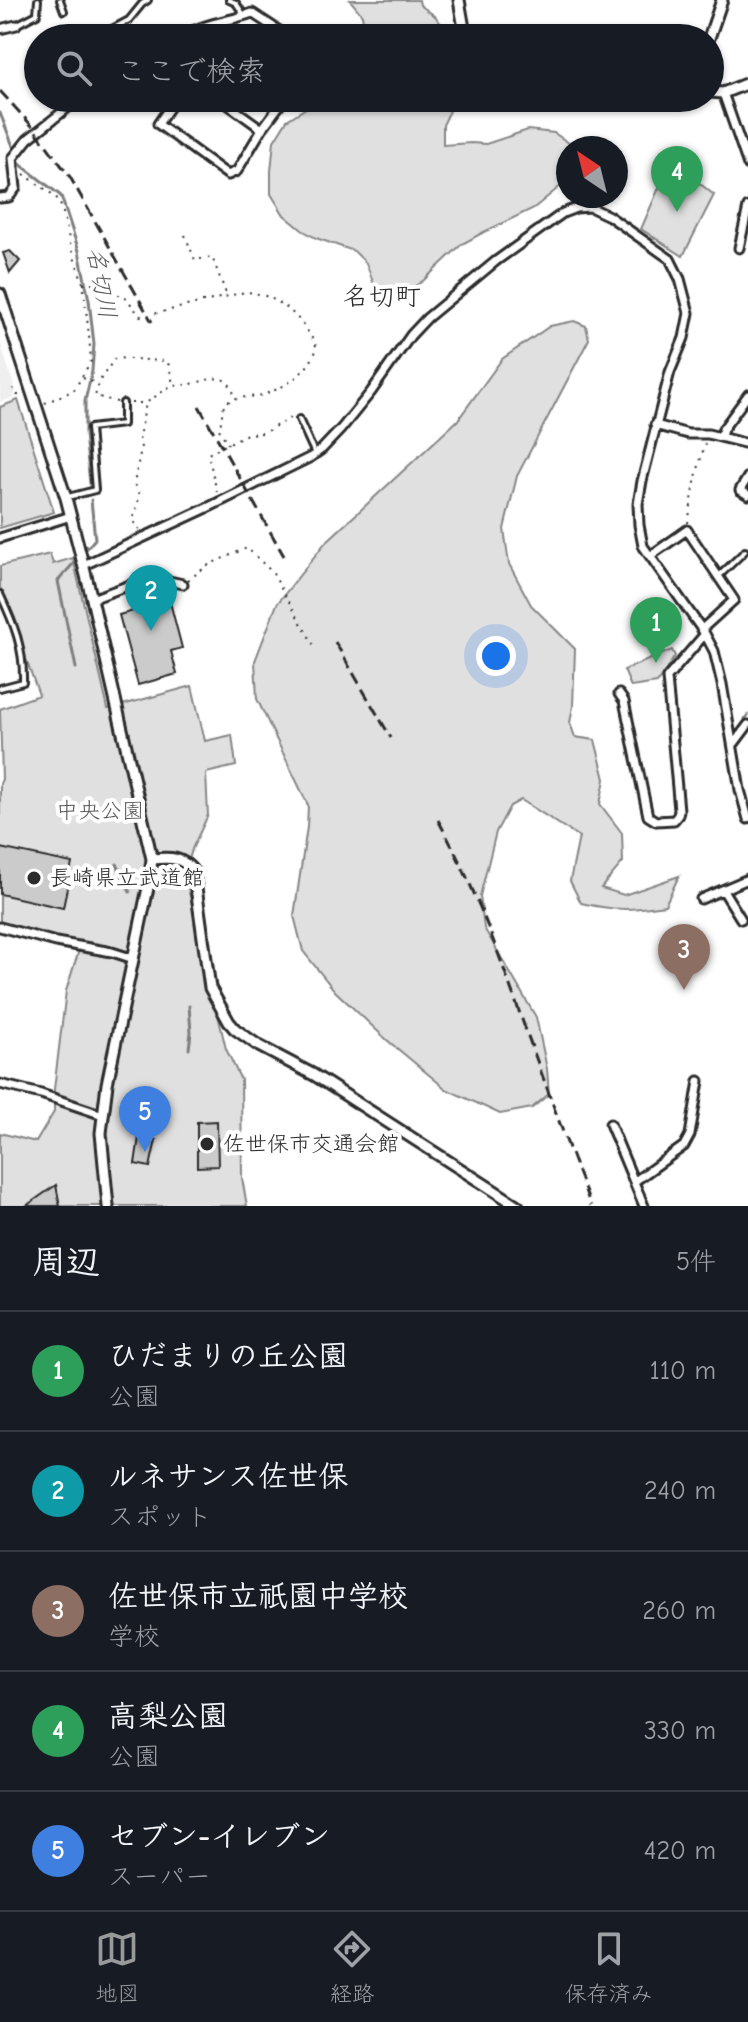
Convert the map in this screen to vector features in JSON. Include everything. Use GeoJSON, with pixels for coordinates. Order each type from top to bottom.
{"type":"FeatureCollection","features":[{"type":"Feature","properties":{"kind":"street"},"geometry":{"type":"LineString","coordinates":[[459,0],[463,24]]}},
{"type":"Feature","properties":{"kind":"street"},"geometry":{"type":"LineString","coordinates":[[714,24],[722,0]]}},
{"type":"Feature","properties":{"kind":"street"},"geometry":{"type":"LineString","coordinates":[[214,24],[252,13],[269,24]]}},
{"type":"Feature","properties":{"kind":"street"},"geometry":{"type":"LineString","coordinates":[[0,29],[16,25]]}},
{"type":"Feature","properties":{"kind":"street"},"geometry":{"type":"LineString","coordinates":[[724,93],[748,83]]}},
{"type":"Feature","properties":{"kind":"street"},"geometry":{"type":"LineString","coordinates":[[724,96],[748,165]]}},
{"type":"Feature","properties":{"kind":"street"},"geometry":{"type":"LineString","coordinates":[[0,198],[9,197],[16,188],[13,162],[20,149],[62,112]]}},
{"type":"Feature","properties":{"kind":"street"},"geometry":{"type":"LineString","coordinates":[[166,112],[158,124],[228,175],[237,171],[275,112]]}},
{"type":"Feature","properties":{"kind":"street"},"geometry":{"type":"LineString","coordinates":[[238,112],[262,129]]}},
{"type":"Feature","properties":{"kind":"street"},"geometry":{"type":"LineString","coordinates":[[83,564],[315,454],[341,429],[427,318],[486,268],[563,213],[590,207],[609,216],[670,259],[680,279],[689,313],[684,338],[670,372],[655,425],[638,504],[639,525],[643,546],[704,631],[714,651],[748,819]]}},
{"type":"Feature","properties":{"kind":"street"},"geometry":{"type":"LineString","coordinates":[[739,248],[748,207]]}},
{"type":"Feature","properties":{"kind":"street"},"geometry":{"type":"LineString","coordinates":[[0,294],[71,516],[152,859],[103,1115],[102,1148],[108,1206]]}},
{"type":"Feature","properties":{"kind":"street"},"geometry":{"type":"LineString","coordinates":[[721,437],[723,429],[748,395]]}},
{"type":"Feature","properties":{"kind":"street"},"geometry":{"type":"LineString","coordinates":[[655,425],[748,444]]}},
{"type":"Feature","properties":{"kind":"street"},"geometry":{"type":"LineString","coordinates":[[748,477],[740,490],[748,495]]}},
{"type":"Feature","properties":{"kind":"street"},"geometry":{"type":"LineString","coordinates":[[0,538],[71,516]]}},
{"type":"Feature","properties":{"kind":"street"},"geometry":{"type":"LineString","coordinates":[[619,694],[624,701],[648,816],[656,821],[674,820],[679,810],[667,678],[704,631],[734,600],[687,530],[650,556]]}},
{"type":"Feature","properties":{"kind":"street"},"geometry":{"type":"LineString","coordinates":[[92,599],[151,577],[183,584]]}},
{"type":"Feature","properties":{"kind":"street"},"geometry":{"type":"LineString","coordinates":[[733,745],[748,725]]}},
{"type":"Feature","properties":{"kind":"street"},"geometry":{"type":"LineString","coordinates":[[152,859],[179,859],[189,865],[194,873],[210,988],[235,1029],[259,1046],[314,1075],[518,1206]]}},
{"type":"Feature","properties":{"kind":"street"},"geometry":{"type":"LineString","coordinates":[[701,899],[748,879]]}},
{"type":"Feature","properties":{"kind":"street"},"geometry":{"type":"LineString","coordinates":[[723,890],[741,919]]}},
{"type":"Feature","properties":{"kind":"street"},"geometry":{"type":"LineString","coordinates":[[0,927],[134,959]]}},
{"type":"Feature","properties":{"kind":"street"},"geometry":{"type":"LineString","coordinates":[[635,1181],[684,1146],[690,1135],[699,1081]]}},
{"type":"Feature","properties":{"kind":"street"},"geometry":{"type":"LineString","coordinates":[[0,1084],[103,1115]]}},
{"type":"Feature","properties":{"kind":"street"},"geometry":{"type":"LineString","coordinates":[[610,1124],[644,1206]]}},
{"type":"Feature","properties":{"kind":"lane"},"geometry":{"type":"LineString","coordinates":[[16,25],[37,14],[38,0]]}},
{"type":"Feature","properties":{"kind":"lane"},"geometry":{"type":"LineString","coordinates":[[60,0],[64,11]]}},
{"type":"Feature","properties":{"kind":"lane"},"geometry":{"type":"LineString","coordinates":[[120,24],[129,20],[148,0]]}},
{"type":"Feature","properties":{"kind":"lane"},"geometry":{"type":"LineString","coordinates":[[229,0],[236,3],[245,16]]}},
{"type":"Feature","properties":{"kind":"lane"},"geometry":{"type":"LineString","coordinates":[[66,498],[95,490],[90,428],[123,424],[123,403]]}},
{"type":"Feature","properties":{"kind":"lane"},"geometry":{"type":"LineString","coordinates":[[299,419],[315,454]]}},
{"type":"Feature","properties":{"kind":"lane"},"geometry":{"type":"LineString","coordinates":[[717,578],[745,551]]}},
{"type":"Feature","properties":{"kind":"lane"},"geometry":{"type":"LineString","coordinates":[[0,594],[20,642],[24,661],[23,682],[0,688]]}},
{"type":"Feature","properties":{"kind":"path"},"geometry":{"type":"LineString","coordinates":[[13,162],[56,197],[62,208],[83,283],[91,361],[74,390],[37,406]]}},
{"type":"Feature","properties":{"kind":"path"},"geometry":{"type":"LineString","coordinates":[[185,235],[195,260],[212,257],[228,296]]}},
{"type":"Feature","properties":{"kind":"path"},"geometry":{"type":"LineString","coordinates":[[83,283],[92,283],[104,295],[124,295],[140,316],[245,292],[257,293],[279,302],[296,315],[317,348],[313,360],[302,374],[263,395],[231,400],[222,409],[219,429],[228,444]]}},
{"type":"Feature","properties":{"kind":"path"},"geometry":{"type":"LineString","coordinates":[[115,358],[165,361],[169,365],[173,384],[146,403],[123,403],[95,396],[98,384],[115,358]]}},
{"type":"Feature","properties":{"kind":"path"},"geometry":{"type":"LineString","coordinates":[[82,378],[98,384]]}},
{"type":"Feature","properties":{"kind":"path"},"geometry":{"type":"LineString","coordinates":[[173,384],[183,387],[216,378],[225,380],[231,386],[235,399]]}},
{"type":"Feature","properties":{"kind":"path"},"geometry":{"type":"LineString","coordinates":[[13,388],[20,395]]}},
{"type":"Feature","properties":{"kind":"path"},"geometry":{"type":"LineString","coordinates":[[146,403],[134,484],[139,493],[138,503],[132,520],[141,531],[148,529]]}},
{"type":"Feature","properties":{"kind":"path"},"geometry":{"type":"LineString","coordinates":[[219,502],[208,454],[247,434],[263,433],[292,417],[299,419]]}},
{"type":"Feature","properties":{"kind":"path"},"geometry":{"type":"LineString","coordinates":[[687,530],[696,477],[708,434]]}},
{"type":"Feature","properties":{"kind":"path"},"geometry":{"type":"LineString","coordinates":[[183,584],[210,564],[247,548],[272,572],[316,649]]}},
{"type":"Feature","properties":{"kind":"shaded area"},"geometry":{"type":"Polygon","coordinates":[[[0,342],[16,392],[15,397],[0,402],[0,342]]]}},
{"type":"Feature","properties":{"kind":"green space"},"geometry":{"type":"Polygon","coordinates":[[[350,0],[419,0],[420,5],[441,24],[364,24],[362,15],[350,0]]]}},
{"type":"Feature","properties":{"kind":"green space"},"geometry":{"type":"Polygon","coordinates":[[[300,112],[449,112],[443,125],[443,145],[486,144],[528,130],[558,136],[556,136],[556,190],[534,208],[462,244],[424,280],[401,296],[386,297],[375,287],[366,263],[354,251],[316,238],[284,215],[271,194],[274,141],[287,120],[300,112]]]}},
{"type":"Feature","properties":{"kind":"green space"},"geometry":{"type":"Polygon","coordinates":[[[671,160],[714,195],[683,256],[641,229],[671,160]]]}},
{"type":"Feature","properties":{"kind":"green space"},"geometry":{"type":"Polygon","coordinates":[[[574,321],[586,326],[589,339],[517,476],[504,529],[509,564],[531,605],[575,649],[570,723],[575,737],[595,740],[605,779],[600,804],[622,833],[623,862],[601,888],[624,895],[679,876],[665,905],[623,909],[581,903],[570,881],[579,837],[521,800],[510,806],[496,832],[480,896],[484,928],[536,1017],[549,1094],[532,1108],[500,1114],[446,1089],[335,991],[303,951],[294,916],[308,805],[257,699],[255,661],[277,604],[325,543],[457,421],[502,359],[550,326],[574,321]]]}},
{"type":"Feature","properties":{"kind":"green space"},"geometry":{"type":"Polygon","coordinates":[[[18,400],[54,512],[0,528],[0,407],[18,400]]]}},
{"type":"Feature","properties":{"kind":"green space","name":"中央公園"},"geometry":{"type":"Polygon","coordinates":[[[50,554],[53,564],[73,558],[108,709],[192,686],[205,741],[232,735],[236,766],[206,773],[208,815],[192,849],[185,875],[226,1049],[241,1080],[242,1178],[247,1206],[0,1206],[0,1133],[36,1142],[54,1112],[66,991],[80,947],[0,929],[0,709],[39,695],[0,587],[0,566],[50,554]]]}},
{"type":"Feature","properties":{"kind":"green space"},"geometry":{"type":"Polygon","coordinates":[[[672,650],[675,656],[657,683],[631,687],[624,670],[672,650]]]}},
{"type":"Feature","properties":{"kind":"building"},"geometry":{"type":"Polygon","coordinates":[[[10,251],[20,261],[10,273],[3,253],[10,251]]]}},
{"type":"Feature","properties":{"kind":"building"},"geometry":{"type":"Polygon","coordinates":[[[150,601],[155,604],[170,602],[182,648],[171,651],[177,674],[138,685],[119,615],[140,609],[139,603],[150,601]]]}},
{"type":"Feature","properties":{"kind":"building","name":"長崎県立武道館"},"geometry":{"type":"Polygon","coordinates":[[[0,848],[72,863],[63,908],[0,894],[0,848]]]}},
{"type":"Feature","properties":{"kind":"building","name":"佐世保市交通会館"},"geometry":{"type":"Polygon","coordinates":[[[217,1121],[218,1166],[197,1167],[197,1122],[217,1121]]]}},
{"type":"Feature","properties":{"kind":"building"},"geometry":{"type":"Polygon","coordinates":[[[139,1137],[156,1140],[150,1167],[135,1164],[139,1137]]]}},
{"type":"Feature","properties":{"kind":"building"},"geometry":{"type":"Polygon","coordinates":[[[56,1185],[60,1206],[26,1206],[56,1185]]]}},
{"type":"Feature","properties":{"kind":"waterway","name":"名切川"},"geometry":{"type":"LineString","coordinates":[[0,113],[20,164],[61,196],[79,251],[94,344],[85,401],[90,483]]}},
{"type":"Feature","properties":{"kind":"waterway","name":"名切川"},"geometry":{"type":"LineString","coordinates":[[76,668],[58,581],[95,539],[91,500]]}},
{"type":"Feature","properties":{"kind":"waterway"},"geometry":{"type":"LineString","coordinates":[[748,715],[745,719],[748,732]]}},
{"type":"Feature","properties":{"kind":"waterway","name":"名切川"},"geometry":{"type":"LineString","coordinates":[[117,864],[130,892]]}},
{"type":"Feature","properties":{"kind":"waterway","name":"名切川"},"geometry":{"type":"LineString","coordinates":[[189,1006],[189,1049]]}},
{"type":"Feature","properties":{"kind":"railway"},"geometry":{"type":"LineString","coordinates":[[0,91],[32,126],[70,177],[152,322]]}},
{"type":"Feature","properties":{"kind":"railway"},"geometry":{"type":"LineString","coordinates":[[199,406],[284,556]]}},
{"type":"Feature","properties":{"kind":"railway"},"geometry":{"type":"LineString","coordinates":[[335,642],[391,738]]}},
{"type":"Feature","properties":{"kind":"railway"},"geometry":{"type":"LineString","coordinates":[[438,820],[486,922],[591,1206]]}},
{"type":"Feature","properties":{"kind":"place","name":"高梨公園"},"geometry":{"type":"Point","coordinates":[677,212]}},
{"type":"Feature","properties":{"kind":"place","name":"ルネサンス佐世保"},"geometry":{"type":"Point","coordinates":[151,631]}},
{"type":"Feature","properties":{"kind":"place","name":"ひだまりの丘公園"},"geometry":{"type":"Point","coordinates":[656,663]}},
{"type":"Feature","properties":{"kind":"place","name":"長崎県立武道館"},"geometry":{"type":"Point","coordinates":[34,878]}},
{"type":"Feature","properties":{"kind":"place","name":"佐世保市立祇園中学校"},"geometry":{"type":"Point","coordinates":[684,990]}},
{"type":"Feature","properties":{"kind":"place","name":"佐世保市交通会館"},"geometry":{"type":"Point","coordinates":[207,1144]}},
{"type":"Feature","properties":{"kind":"place","name":"セブン-イレブン"},"geometry":{"type":"Point","coordinates":[145,1152]}},
{"type":"Feature","properties":{"kind":"district","name":"名切町"},"geometry":{"type":"Point","coordinates":[382,297]}}]}
